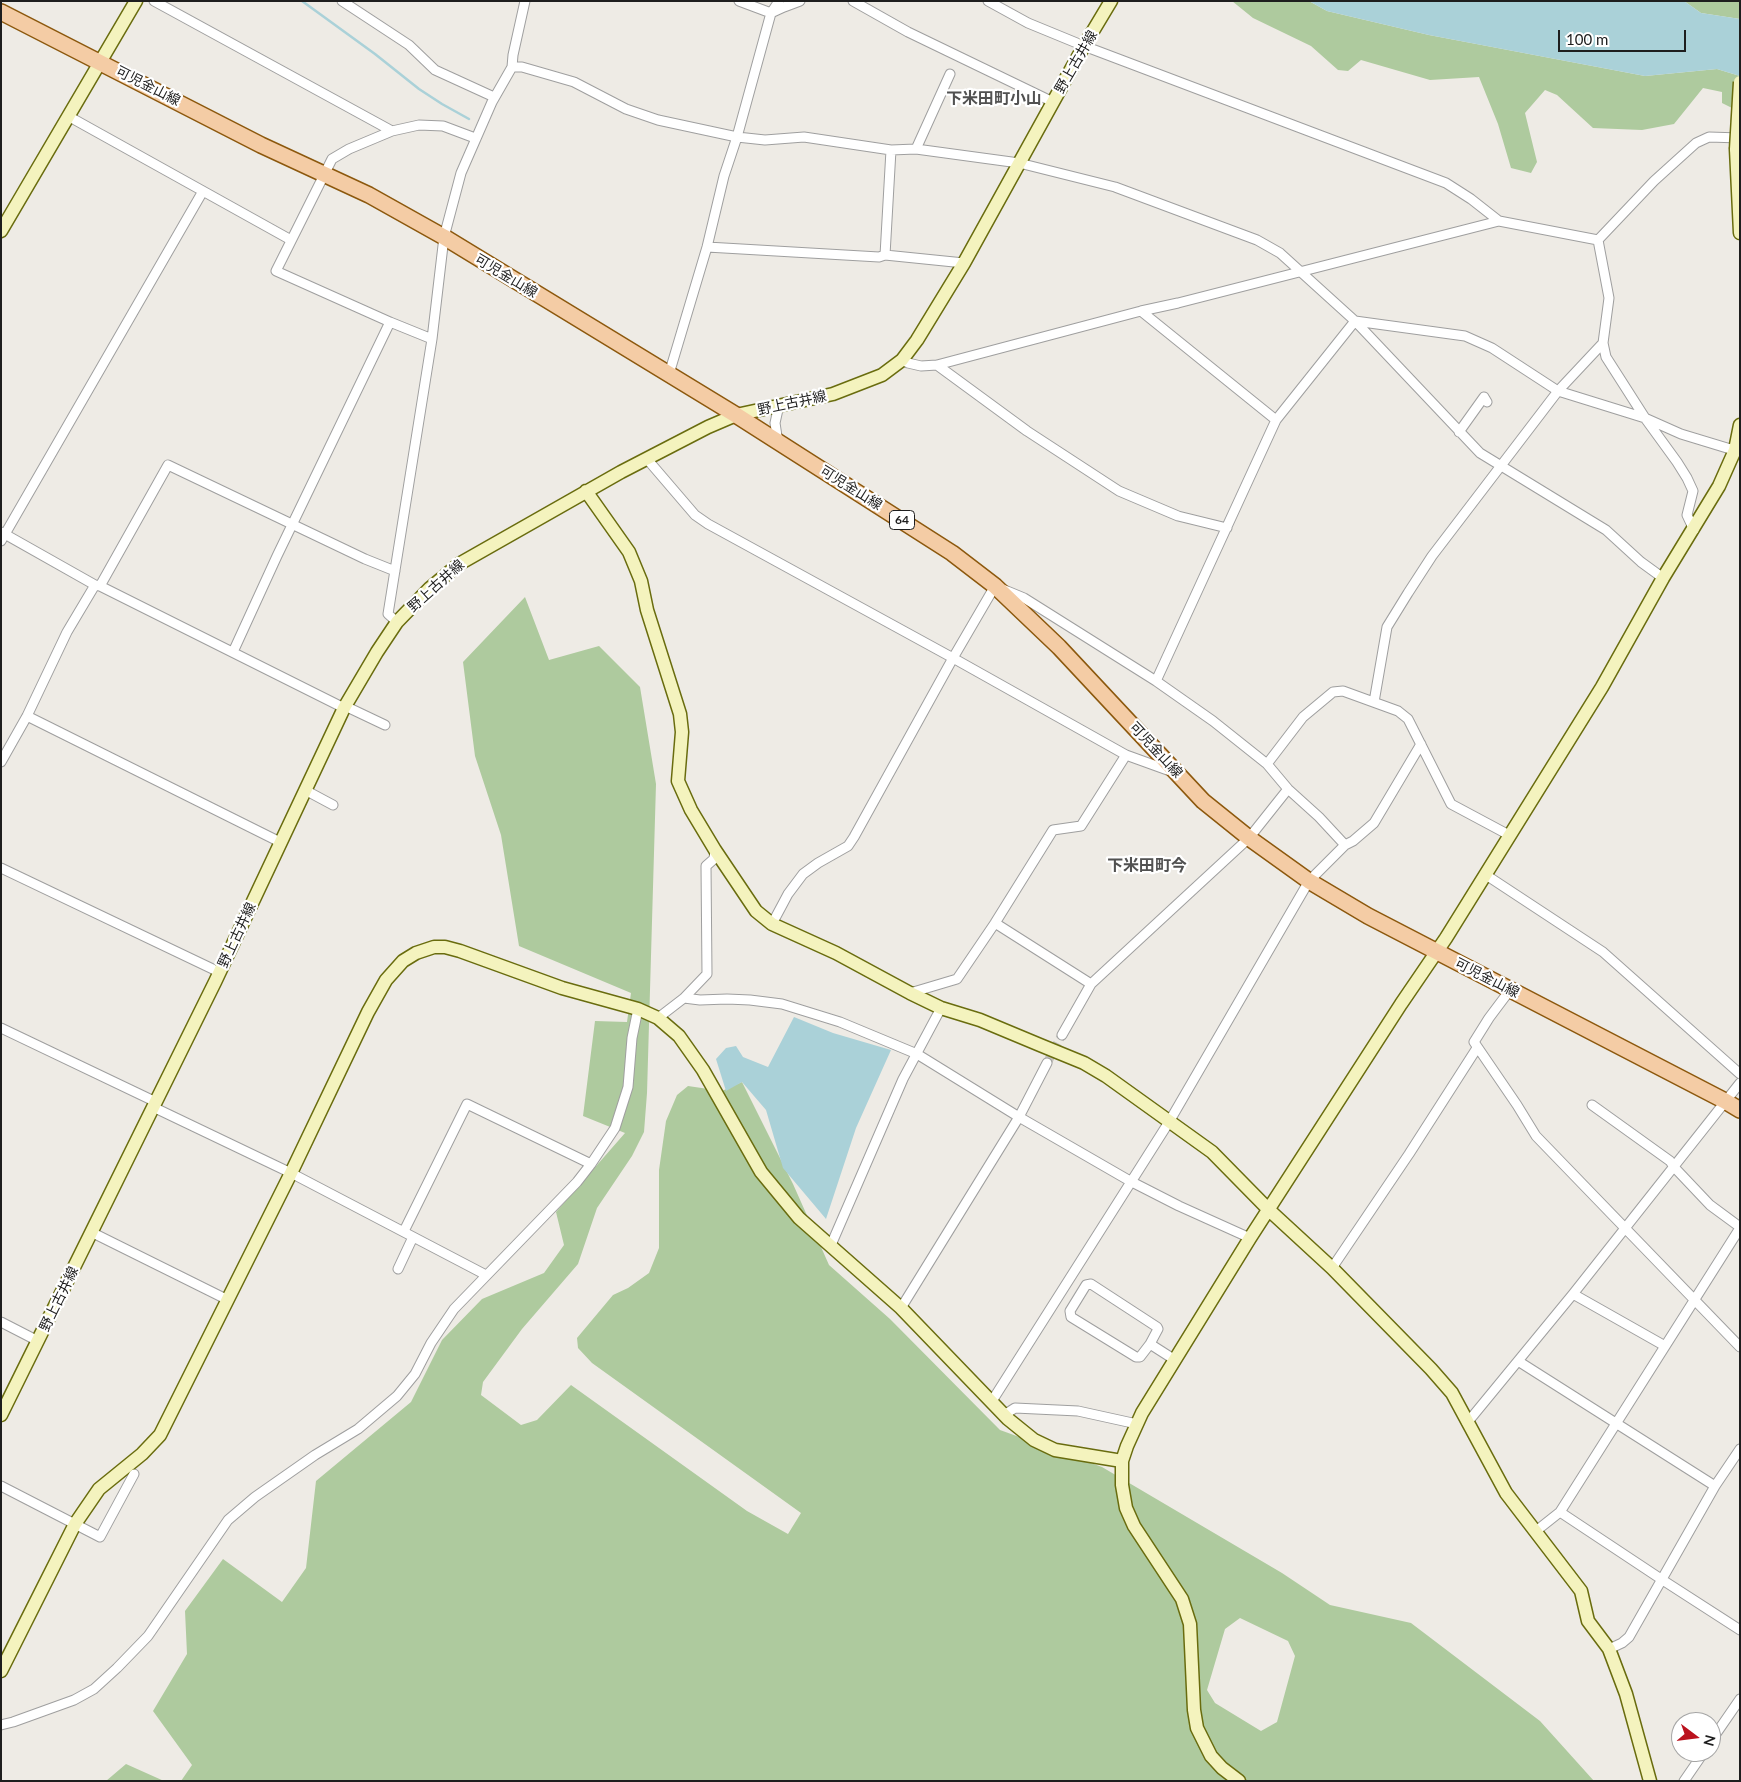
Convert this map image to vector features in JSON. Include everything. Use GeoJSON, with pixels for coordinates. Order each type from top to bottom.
{"type":"FeatureCollection","features":[{"type":"Feature","properties":{"kind":"main road","name":"可児金山線"},"geometry":{"type":"LineString","coordinates":[[1,12],[261,145],[369,195],[444,237],[780,442],[952,553],[995,586],[1059,647],[1202,800],[1249,838],[1309,881],[1368,916],[1726,1101],[1740,1110]]}},
{"type":"Feature","properties":{"kind":"street"},"geometry":{"type":"LineString","coordinates":[[1,231],[136,1]]}},
{"type":"Feature","properties":{"kind":"street"},"geometry":{"type":"LineString","coordinates":[[154,1],[392,131]]}},
{"type":"Feature","properties":{"kind":"street"},"geometry":{"type":"LineString","coordinates":[[342,1],[409,45],[435,70],[494,98]]}},
{"type":"Feature","properties":{"kind":"street"},"geometry":{"type":"LineString","coordinates":[[397,622],[388,614],[432,339],[444,237],[461,173],[494,98],[512,66],[512,55],[525,1]]}},
{"type":"Feature","properties":{"kind":"street"},"geometry":{"type":"LineString","coordinates":[[739,1],[771,14]]}},
{"type":"Feature","properties":{"kind":"street"},"geometry":{"type":"LineString","coordinates":[[669,374],[707,247],[724,176],[737,137],[771,14],[779,1]]}},
{"type":"Feature","properties":{"kind":"street"},"geometry":{"type":"LineString","coordinates":[[771,14],[800,1]]}},
{"type":"Feature","properties":{"kind":"street"},"geometry":{"type":"LineString","coordinates":[[853,1],[908,32],[1053,102]]}},
{"type":"Feature","properties":{"kind":"street"},"geometry":{"type":"LineString","coordinates":[[988,1],[1022,20],[1084,46],[1446,182],[1499,221]]}},
{"type":"Feature","properties":{"kind":"street","name":"野上古井線"},"geometry":{"type":"LineString","coordinates":[[1,1415],[155,1104],[345,707],[397,622],[430,588],[458,564],[620,472],[708,427],[736,415],[833,394],[882,375],[902,360],[917,340],[964,263],[1084,46],[1111,1]]}},
{"type":"Feature","properties":{"kind":"street"},"geometry":{"type":"LineString","coordinates":[[512,66],[522,67],[574,82],[626,109],[658,120],[737,137],[765,140],[804,137],[891,150],[916,149],[1019,163],[1115,187],[1257,240],[1280,253],[1355,321],[1480,453],[1606,530],[1641,562],[1663,578]]}},
{"type":"Feature","properties":{"kind":"street"},"geometry":{"type":"LineString","coordinates":[[916,149],[950,74]]}},
{"type":"Feature","properties":{"kind":"street"},"geometry":{"type":"LineString","coordinates":[[1740,82],[1738,144],[1740,234]]}},
{"type":"Feature","properties":{"kind":"street"},"geometry":{"type":"LineString","coordinates":[[68,116],[291,240]]}},
{"type":"Feature","properties":{"kind":"street"},"geometry":{"type":"LineString","coordinates":[[432,339],[276,271],[332,159],[349,149],[392,131],[419,126],[443,126],[475,138]]}},
{"type":"Feature","properties":{"kind":"street"},"geometry":{"type":"LineString","coordinates":[[1598,240],[1654,181],[1696,142],[1709,137],[1738,144]]}},
{"type":"Feature","properties":{"kind":"street"},"geometry":{"type":"LineString","coordinates":[[885,255],[891,150]]}},
{"type":"Feature","properties":{"kind":"street"},"geometry":{"type":"LineString","coordinates":[[203,191],[3,536],[233,652],[386,725]]}},
{"type":"Feature","properties":{"kind":"street"},"geometry":{"type":"LineString","coordinates":[[902,360],[921,366],[938,365],[1141,311],[1499,221],[1598,240]]}},
{"type":"Feature","properties":{"kind":"street"},"geometry":{"type":"LineString","coordinates":[[1598,240],[1609,298],[1603,343],[1606,357],[1645,418],[1687,478],[1693,491],[1687,515],[1694,530]]}},
{"type":"Feature","properties":{"kind":"street"},"geometry":{"type":"LineString","coordinates":[[707,247],[879,257],[885,255],[964,263]]}},
{"type":"Feature","properties":{"kind":"street"},"geometry":{"type":"LineString","coordinates":[[1141,311],[1276,420]]}},
{"type":"Feature","properties":{"kind":"street"},"geometry":{"type":"LineString","coordinates":[[1355,321],[1465,336],[1492,348],[1558,391],[1645,418],[1681,434],[1738,451]]}},
{"type":"Feature","properties":{"kind":"street"},"geometry":{"type":"LineString","coordinates":[[1156,681],[1276,420],[1355,321]]}},
{"type":"Feature","properties":{"kind":"street"},"geometry":{"type":"LineString","coordinates":[[233,652],[390,322]]}},
{"type":"Feature","properties":{"kind":"street"},"geometry":{"type":"LineString","coordinates":[[1374,702],[1387,627],[1432,556],[1558,391],[1603,343]]}},
{"type":"Feature","properties":{"kind":"street"},"geometry":{"type":"LineString","coordinates":[[938,365],[1028,431],[1120,491],[1178,516],[1227,528]]}},
{"type":"Feature","properties":{"kind":"street"},"geometry":{"type":"LineString","coordinates":[[1460,432],[1484,397],[1487,402]]}},
{"type":"Feature","properties":{"kind":"street"},"geometry":{"type":"LineString","coordinates":[[779,405],[775,423],[780,442]]}},
{"type":"Feature","properties":{"kind":"street"},"geometry":{"type":"LineString","coordinates":[[1239,1781],[1222,1768],[1211,1756],[1197,1728],[1194,1710],[1190,1624],[1182,1599],[1134,1526],[1126,1508],[1122,1485],[1122,1461],[1137,1424],[1250,1238],[1401,1004],[1437,952],[1602,687],[1663,578],[1694,530],[1738,451],[1740,425]]}},
{"type":"Feature","properties":{"kind":"street"},"geometry":{"type":"LineString","coordinates":[[647,459],[695,516],[708,524],[1126,755],[1180,775]]}},
{"type":"Feature","properties":{"kind":"street"},"geometry":{"type":"LineString","coordinates":[[1,762],[27,716],[67,632],[98,585],[168,465],[292,525],[395,571]]}},
{"type":"Feature","properties":{"kind":"street"},"geometry":{"type":"LineString","coordinates":[[586,491],[629,552],[641,581],[647,610],[680,714],[682,732],[678,781],[691,810],[715,850],[756,910],[772,924],[836,953],[941,1008],[980,1020],[1084,1063],[1106,1076],[1212,1152],[1269,1210],[1332,1268],[1431,1368],[1452,1393],[1506,1493],[1581,1591],[1588,1620],[1609,1648],[1626,1694],[1650,1781]]}},
{"type":"Feature","properties":{"kind":"street"},"geometry":{"type":"LineString","coordinates":[[772,924],[788,894],[803,874],[818,862],[848,846],[854,837],[995,586],[1024,598],[1156,681],[1213,721],[1267,764],[1288,789],[1320,817],[1345,845]]}},
{"type":"Feature","properties":{"kind":"street"},"geometry":{"type":"LineString","coordinates":[[1267,764],[1303,717],[1333,692],[1342,691],[1398,711],[1408,719],[1451,804],[1509,835]]}},
{"type":"Feature","properties":{"kind":"street"},"geometry":{"type":"LineString","coordinates":[[27,716],[280,842]]}},
{"type":"Feature","properties":{"kind":"street"},"geometry":{"type":"LineString","coordinates":[[992,1401],[1169,1122],[1309,881],[1345,845],[1354,842],[1374,823],[1421,744]]}},
{"type":"Feature","properties":{"kind":"street"},"geometry":{"type":"LineString","coordinates":[[910,993],[957,978],[995,923],[1053,830],[1081,826],[1126,755]]}},
{"type":"Feature","properties":{"kind":"street"},"geometry":{"type":"LineString","coordinates":[[1062,1035],[1091,984],[1249,838],[1288,789]]}},
{"type":"Feature","properties":{"kind":"street"},"geometry":{"type":"LineString","coordinates":[[305,790],[333,805]]}},
{"type":"Feature","properties":{"kind":"street"},"geometry":{"type":"LineString","coordinates":[[658,1018],[684,998],[707,974],[706,866],[714,859],[715,850]]}},
{"type":"Feature","properties":{"kind":"street"},"geometry":{"type":"LineString","coordinates":[[1,868],[219,972]]}},
{"type":"Feature","properties":{"kind":"street"},"geometry":{"type":"LineString","coordinates":[[1486,875],[1603,952],[1740,1074]]}},
{"type":"Feature","properties":{"kind":"street"},"geometry":{"type":"LineString","coordinates":[[995,923],[1091,984]]}},
{"type":"Feature","properties":{"kind":"street"},"geometry":{"type":"LineString","coordinates":[[1,1671],[75,1524],[99,1489],[142,1454],[160,1435],[291,1174],[368,1012],[386,980],[403,961],[416,953],[434,947],[445,947],[562,988],[638,1009],[658,1018],[679,1036],[703,1070],[761,1172],[799,1218],[901,1308],[1004,1415],[1034,1440],[1055,1450],[1122,1461]]}},
{"type":"Feature","properties":{"kind":"street"},"geometry":{"type":"LineString","coordinates":[[1510,990],[1474,1042],[1477,1048],[1517,1104],[1536,1136],[1740,1347]]}},
{"type":"Feature","properties":{"kind":"street"},"geometry":{"type":"LineString","coordinates":[[684,998],[700,1000],[727,998],[782,1004],[840,1022],[917,1054],[1130,1182],[1250,1238]]}},
{"type":"Feature","properties":{"kind":"street"},"geometry":{"type":"LineString","coordinates":[[831,1246],[904,1079],[941,1008]]}},
{"type":"Feature","properties":{"kind":"street"},"geometry":{"type":"LineString","coordinates":[[1,1724],[20,1720],[74,1700],[94,1689],[148,1636],[228,1520],[255,1497],[314,1455],[358,1429],[397,1396],[415,1374],[431,1343],[454,1308],[577,1182],[615,1128],[628,1087],[632,1038],[638,1009]]}},
{"type":"Feature","properties":{"kind":"street"},"geometry":{"type":"LineString","coordinates":[[1,1028],[155,1104],[486,1275]]}},
{"type":"Feature","properties":{"kind":"street"},"geometry":{"type":"LineString","coordinates":[[1332,1268],[1409,1154],[1477,1048]]}},
{"type":"Feature","properties":{"kind":"street"},"geometry":{"type":"LineString","coordinates":[[901,1308],[1020,1116],[1048,1062]]}},
{"type":"Feature","properties":{"kind":"street"},"geometry":{"type":"LineString","coordinates":[[1468,1423],[1740,1083]]}},
{"type":"Feature","properties":{"kind":"street"},"geometry":{"type":"LineString","coordinates":[[404,1231],[467,1104],[591,1164]]}},
{"type":"Feature","properties":{"kind":"street"},"geometry":{"type":"LineString","coordinates":[[1536,1531],[1560,1512],[1740,1228],[1710,1205],[1670,1161],[1592,1105]]}},
{"type":"Feature","properties":{"kind":"street"},"geometry":{"type":"LineString","coordinates":[[91,1232],[228,1300]]}},
{"type":"Feature","properties":{"kind":"street"},"geometry":{"type":"LineString","coordinates":[[398,1269],[413,1237]]}},
{"type":"Feature","properties":{"kind":"street"},"geometry":{"type":"LineString","coordinates":[[1091,1284],[1157,1327],[1158,1329],[1150,1344],[1140,1357],[1136,1357],[1071,1317],[1070,1310],[1086,1285],[1091,1284]]}},
{"type":"Feature","properties":{"kind":"street"},"geometry":{"type":"LineString","coordinates":[[1573,1294],[1665,1346]]}},
{"type":"Feature","properties":{"kind":"street"},"geometry":{"type":"LineString","coordinates":[[1,1322],[38,1341]]}},
{"type":"Feature","properties":{"kind":"street"},"geometry":{"type":"LineString","coordinates":[[1150,1344],[1175,1360]]}},
{"type":"Feature","properties":{"kind":"street"},"geometry":{"type":"LineString","coordinates":[[1518,1361],[1715,1486]]}},
{"type":"Feature","properties":{"kind":"street"},"geometry":{"type":"LineString","coordinates":[[1004,1415],[1014,1408],[1078,1411],[1137,1424]]}},
{"type":"Feature","properties":{"kind":"street"},"geometry":{"type":"LineString","coordinates":[[1609,1648],[1622,1643],[1629,1637],[1715,1486],[1740,1449]]}},
{"type":"Feature","properties":{"kind":"street"},"geometry":{"type":"LineString","coordinates":[[1,1486],[100,1537],[134,1474]]}},
{"type":"Feature","properties":{"kind":"street"},"geometry":{"type":"LineString","coordinates":[[1560,1512],[1740,1630]]}},
{"type":"Feature","properties":{"kind":"street"},"geometry":{"type":"LineString","coordinates":[[1721,1727],[1740,1699]]}},
{"type":"Feature","properties":{"kind":"street"},"geometry":{"type":"LineString","coordinates":[[1684,1781],[1697,1762]]}},
{"type":"Feature","properties":{"kind":"green space"},"geometry":{"type":"Polygon","coordinates":[[[1232,1],[1309,1],[1327,11],[1429,35],[1645,76],[1717,69],[1740,76],[1740,112],[1722,103],[1722,92],[1703,88],[1674,124],[1642,130],[1593,128],[1557,95],[1545,90],[1525,113],[1537,162],[1531,173],[1511,168],[1498,124],[1479,77],[1430,80],[1361,60],[1348,71],[1338,70],[1311,46],[1253,18],[1232,1]]]}},
{"type":"Feature","properties":{"kind":"green space"},"geometry":{"type":"Polygon","coordinates":[[[1684,1],[1740,1],[1740,19],[1701,13],[1684,1]]]}},
{"type":"Feature","properties":{"kind":"green space"},"geometry":{"type":"Polygon","coordinates":[[[525,597],[549,660],[599,646],[640,687],[656,784],[647,1093],[644,1132],[632,1156],[597,1208],[578,1264],[522,1329],[483,1382],[481,1395],[521,1425],[537,1420],[571,1385],[747,1511],[788,1534],[801,1513],[592,1363],[578,1348],[577,1338],[613,1295],[628,1288],[649,1273],[659,1248],[659,1170],[666,1121],[677,1095],[688,1086],[722,1091],[742,1082],[793,1184],[829,1265],[890,1319],[1000,1430],[1102,1467],[1282,1573],[1330,1605],[1411,1623],[1540,1721],[1594,1781],[181,1781],[192,1765],[153,1711],[187,1654],[185,1611],[223,1559],[282,1602],[306,1568],[316,1481],[411,1402],[442,1340],[482,1299],[544,1273],[564,1245],[556,1212],[625,1133],[583,1116],[595,1021],[627,1022],[631,993],[519,946],[501,835],[475,756],[463,662],[525,597]],[[1240,1618],[1225,1629],[1207,1690],[1215,1703],[1261,1731],[1277,1722],[1295,1656],[1288,1641],[1240,1618]]]}},
{"type":"Feature","properties":{"kind":"green space"},"geometry":{"type":"Polygon","coordinates":[[[126,1764],[164,1781],[106,1781],[126,1764]]]}},
{"type":"Feature","properties":{"kind":"water"},"geometry":{"type":"Polygon","coordinates":[[[1309,1],[1684,1],[1701,13],[1740,19],[1740,76],[1717,69],[1645,76],[1429,35],[1327,11],[1309,1]]]}},
{"type":"Feature","properties":{"kind":"water"},"geometry":{"type":"Polygon","coordinates":[[[794,1017],[833,1033],[891,1050],[856,1128],[826,1219],[783,1168],[766,1110],[742,1082],[726,1091],[716,1059],[726,1048],[736,1046],[743,1057],[768,1067],[794,1017]]]}},
{"type":"Feature","properties":{"kind":"waterway"},"geometry":{"type":"LineString","coordinates":[[302,1],[375,54],[419,89],[469,119]]}},
{"type":"Feature","properties":{"kind":"tunnel"},"geometry":{"type":"LineString","coordinates":[[1047,1063],[1062,1035]]}},
{"type":"Feature","properties":{"kind":"district","name":"下米田町小山"},"geometry":{"type":"Point","coordinates":[994,99]}},
{"type":"Feature","properties":{"kind":"district","name":"下米田町今"},"geometry":{"type":"Point","coordinates":[1147,866]}}]}
